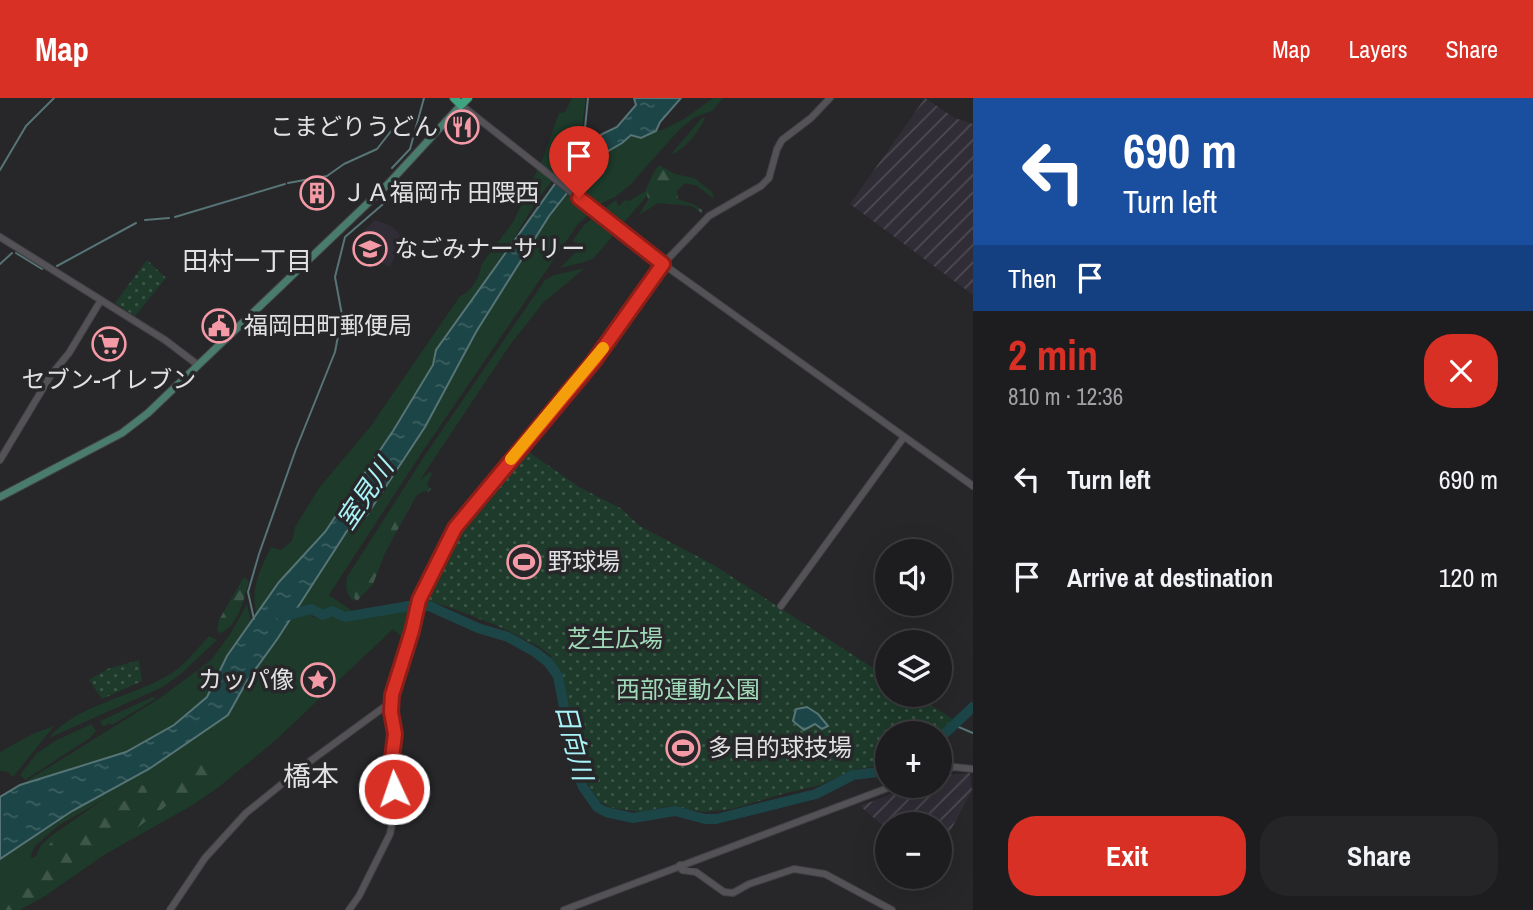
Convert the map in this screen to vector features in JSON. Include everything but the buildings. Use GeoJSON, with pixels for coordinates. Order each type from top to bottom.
{"type":"FeatureCollection","features":[{"type":"Feature","properties":{"kind":"main road"},"geometry":{"type":"LineString","coordinates":[[454,98],[461,106]]}},
{"type":"Feature","properties":{"kind":"main road"},"geometry":{"type":"LineString","coordinates":[[0,497],[122,433],[167,396],[389,183],[468,98]]}},
{"type":"Feature","properties":{"kind":"street"},"geometry":{"type":"LineString","coordinates":[[349,910],[359,897],[390,834],[394,789],[390,773],[395,734],[391,702],[419,600],[455,528],[594,361],[663,264],[709,216],[761,186],[769,178],[782,140],[811,118],[830,98]]}},
{"type":"Feature","properties":{"kind":"street"},"geometry":{"type":"LineString","coordinates":[[461,106],[663,264],[973,486]]}},
{"type":"Feature","properties":{"kind":"street"},"geometry":{"type":"LineString","coordinates":[[0,237],[102,300],[198,365]]}},
{"type":"Feature","properties":{"kind":"street"},"geometry":{"type":"LineString","coordinates":[[0,460],[51,375],[69,353],[102,300]]}},
{"type":"Feature","properties":{"kind":"street"},"geometry":{"type":"LineString","coordinates":[[781,606],[904,437]]}},
{"type":"Feature","properties":{"kind":"street"},"geometry":{"type":"LineString","coordinates":[[170,910],[205,858],[246,813],[309,762],[391,702]]}},
{"type":"Feature","properties":{"kind":"street"},"geometry":{"type":"LineString","coordinates":[[952,767],[973,769]]}},
{"type":"Feature","properties":{"kind":"street"},"geometry":{"type":"LineString","coordinates":[[564,910],[875,793]]}},
{"type":"Feature","properties":{"kind":"street"},"geometry":{"type":"LineString","coordinates":[[680,865],[682,870],[696,872],[724,892],[733,893],[748,884],[794,869],[825,874],[892,910]]}},
{"type":"Feature","properties":{"kind":"shaded area"},"geometry":{"type":"Polygon","coordinates":[[[925,98],[955,118],[973,124],[973,295],[850,204],[925,98]]]}},
{"type":"Feature","properties":{"kind":"shaded area"},"geometry":{"type":"Polygon","coordinates":[[[375,220],[391,226],[403,237],[390,267],[351,248],[353,241],[375,220]]]}},
{"type":"Feature","properties":{"kind":"shaded area"},"geometry":{"type":"Polygon","coordinates":[[[970,773],[972,790],[952,828],[952,812],[875,812],[875,819],[860,806],[881,798],[952,798],[952,775],[970,773]]]}},
{"type":"Feature","properties":{"kind":"green space"},"geometry":{"type":"Polygon","coordinates":[[[572,98],[586,98],[584,146],[569,159],[538,199],[511,243],[436,350],[433,362],[437,366],[329,530],[257,618],[254,598],[256,581],[271,547],[281,550],[292,541],[295,527],[319,488],[370,427],[460,296],[474,284],[481,265],[513,222],[543,158],[559,113],[565,112],[572,98]]]}},
{"type":"Feature","properties":{"kind":"green space"},"geometry":{"type":"Polygon","coordinates":[[[713,98],[723,98],[712,111],[695,117],[680,129],[631,184],[615,197],[602,203],[578,224],[419,457],[329,595],[354,612],[344,614],[331,608],[323,612],[310,607],[293,610],[546,216],[590,159],[631,132],[641,135],[662,130],[684,119],[713,98]]]}},
{"type":"Feature","properties":{"kind":"green space"},"geometry":{"type":"Polygon","coordinates":[[[702,118],[705,118],[692,138],[672,153],[702,118]]]}},
{"type":"Feature","properties":{"kind":"green space"},"geometry":{"type":"Polygon","coordinates":[[[659,165],[675,174],[694,178],[712,192],[714,199],[697,186],[685,183],[677,191],[678,199],[695,205],[702,213],[691,206],[658,203],[639,215],[648,200],[646,189],[659,165]]]}},
{"type":"Feature","properties":{"kind":"green space"},"geometry":{"type":"Polygon","coordinates":[[[647,190],[650,192],[594,258],[560,268],[580,248],[573,240],[584,225],[616,200],[619,206],[625,200],[629,201],[647,190]]]}},
{"type":"Feature","properties":{"kind":"green space"},"geometry":{"type":"Polygon","coordinates":[[[147,260],[166,278],[135,316],[115,303],[147,260]]]}},
{"type":"Feature","properties":{"kind":"green space"},"geometry":{"type":"Polygon","coordinates":[[[585,268],[544,302],[510,345],[424,474],[353,601],[347,590],[347,577],[423,458],[545,280],[554,275],[585,268]]]}},
{"type":"Feature","properties":{"kind":"green space","name":"西部運動公園"},"geometry":{"type":"Polygon","coordinates":[[[526,450],[579,487],[620,508],[640,526],[712,564],[875,669],[875,707],[934,707],[953,719],[875,721],[875,767],[856,769],[820,785],[732,809],[704,812],[670,806],[640,812],[613,808],[598,801],[583,775],[562,675],[550,655],[498,626],[426,601],[458,533],[526,450]]]}},
{"type":"Feature","properties":{"kind":"green space"},"geometry":{"type":"Polygon","coordinates":[[[432,473],[427,485],[431,489],[416,496],[385,553],[373,584],[357,601],[354,598],[358,586],[402,508],[415,487],[432,473]]]}},
{"type":"Feature","properties":{"kind":"green space"},"geometry":{"type":"Polygon","coordinates":[[[244,577],[249,581],[236,619],[231,626],[219,633],[219,620],[244,577]]]}},
{"type":"Feature","properties":{"kind":"green space"},"geometry":{"type":"Polygon","coordinates":[[[247,604],[252,625],[209,698],[177,726],[127,755],[20,785],[160,698],[211,660],[247,604]]]}},
{"type":"Feature","properties":{"kind":"green space"},"geometry":{"type":"Polygon","coordinates":[[[411,609],[412,621],[401,652],[401,636],[393,629],[277,739],[219,787],[191,806],[104,855],[45,896],[20,910],[0,910],[0,854],[245,679],[289,618],[310,613],[314,618],[354,619],[411,609]],[[104,799],[58,826],[34,847],[30,859],[36,856],[41,845],[104,799]]]}},
{"type":"Feature","properties":{"kind":"green space"},"geometry":{"type":"Polygon","coordinates":[[[209,636],[217,640],[163,687],[49,738],[60,727],[88,710],[172,673],[209,636]]]}},
{"type":"Feature","properties":{"kind":"green space"},"geometry":{"type":"Polygon","coordinates":[[[139,660],[142,681],[102,699],[89,680],[107,669],[139,660]]]}},
{"type":"Feature","properties":{"kind":"green space"},"geometry":{"type":"Polygon","coordinates":[[[152,697],[157,698],[112,725],[110,723],[103,727],[100,721],[152,697]]]}},
{"type":"Feature","properties":{"kind":"green space"},"geometry":{"type":"Polygon","coordinates":[[[91,724],[96,731],[90,738],[25,780],[20,775],[37,753],[91,724]]]}},
{"type":"Feature","properties":{"kind":"green space"},"geometry":{"type":"Polygon","coordinates":[[[54,726],[13,777],[8,772],[0,771],[0,752],[32,734],[54,726]]]}},
{"type":"Feature","properties":{"kind":"green space"},"geometry":{"type":"Polygon","coordinates":[[[209,757],[216,760],[216,773],[183,801],[166,806],[137,828],[131,821],[120,826],[105,846],[90,850],[71,867],[64,867],[49,892],[17,910],[0,910],[0,902],[9,900],[40,880],[39,872],[48,846],[53,840],[74,830],[91,837],[97,832],[96,829],[80,829],[83,822],[101,809],[109,809],[130,798],[128,794],[137,783],[144,786],[148,794],[209,757]]]}},
{"type":"Feature","properties":{"kind":"water","name":"室見川"},"geometry":{"type":"Polygon","coordinates":[[[634,98],[681,98],[660,122],[656,131],[641,138],[631,135],[593,160],[549,216],[476,332],[425,427],[367,515],[347,531],[247,681],[228,715],[149,769],[72,811],[0,859],[0,797],[20,785],[126,752],[174,725],[207,697],[227,656],[279,582],[325,532],[393,431],[433,365],[436,350],[572,160],[602,134],[617,127],[636,105],[634,98]]]}},
{"type":"Feature","properties":{"kind":"water"},"geometry":{"type":"Polygon","coordinates":[[[807,707],[818,714],[828,726],[822,729],[815,724],[804,730],[793,721],[796,709],[807,707]]]}},
{"type":"Feature","properties":{"kind":"waterway"},"geometry":{"type":"LineString","coordinates":[[0,170],[26,126],[54,98]]}},
{"type":"Feature","properties":{"kind":"waterway"},"geometry":{"type":"LineString","coordinates":[[392,168],[410,149],[424,98]]}},
{"type":"Feature","properties":{"kind":"waterway"},"geometry":{"type":"LineString","coordinates":[[587,146],[585,128],[588,98]]}},
{"type":"Feature","properties":{"kind":"waterway"},"geometry":{"type":"LineString","coordinates":[[288,183],[327,176],[344,164],[377,149],[395,126]]}},
{"type":"Feature","properties":{"kind":"waterway"},"geometry":{"type":"LineString","coordinates":[[175,217],[285,184]]}},
{"type":"Feature","properties":{"kind":"waterway"},"geometry":{"type":"LineString","coordinates":[[254,619],[248,592],[259,554],[296,449],[335,352],[342,315],[335,277],[345,237],[397,192],[399,187]]}},
{"type":"Feature","properties":{"kind":"waterway"},"geometry":{"type":"LineString","coordinates":[[145,220],[169,218]]}},
{"type":"Feature","properties":{"kind":"waterway"},"geometry":{"type":"LineString","coordinates":[[57,266],[136,223]]}},
{"type":"Feature","properties":{"kind":"waterway"},"geometry":{"type":"LineString","coordinates":[[0,264],[12,253]]}},
{"type":"Feature","properties":{"kind":"waterway"},"geometry":{"type":"LineString","coordinates":[[16,253],[42,269]]}},
{"type":"Feature","properties":{"kind":"waterway","name":"日向川"},"geometry":{"type":"LineString","coordinates":[[282,617],[311,609],[323,615],[332,611],[345,617],[409,606],[429,606],[478,628],[508,637],[535,652],[548,662],[558,676],[576,769],[583,787],[597,807],[606,812],[633,818],[675,811],[705,819],[716,819],[816,794],[853,775],[875,772]]}},
{"type":"Feature","properties":{"kind":"waterway","name":"日向川"},"geometry":{"type":"LineString","coordinates":[[952,727],[973,707]]}},
{"type":"Feature","properties":{"kind":"waterway"},"geometry":{"type":"LineString","coordinates":[[954,725],[973,733]]}},
{"type":"Feature","properties":{"kind":"slow traffic"},"geometry":{"type":"LineString","coordinates":[[511,459],[603,348]]}},
{"type":"Feature","properties":{"kind":"place","name":"こまどりうどん"},"geometry":{"type":"Point","coordinates":[462,127]}},
{"type":"Feature","properties":{"kind":"place","name":"ＪＡ福岡市 田隈西"},"geometry":{"type":"Point","coordinates":[317,193]}},
{"type":"Feature","properties":{"kind":"place","name":"なごみナーサリー"},"geometry":{"type":"Point","coordinates":[370,249]}},
{"type":"Feature","properties":{"kind":"place","name":"福岡田町郵便局"},"geometry":{"type":"Point","coordinates":[219,326]}},
{"type":"Feature","properties":{"kind":"place","name":"セブン-イレブン"},"geometry":{"type":"Point","coordinates":[109,344]}},
{"type":"Feature","properties":{"kind":"place","name":"野球場"},"geometry":{"type":"Point","coordinates":[524,562]}},
{"type":"Feature","properties":{"kind":"place","name":"カッパ像"},"geometry":{"type":"Point","coordinates":[318,680]}},
{"type":"Feature","properties":{"kind":"place","name":"多目的球技場"},"geometry":{"type":"Point","coordinates":[683,748]}},
{"type":"Feature","properties":{"kind":"district","name":"田村一丁目"},"geometry":{"type":"Point","coordinates":[247,261]}},
{"type":"Feature","properties":{"kind":"district","name":"橋本"},"geometry":{"type":"Point","coordinates":[311,776]}},
{"type":"Feature","properties":{"kind":"route"},"geometry":{"type":"LineString","coordinates":[[394,789],[390,773],[395,734],[391,712],[392,695],[419,600],[443,550],[455,528],[594,361],[663,264],[579,198]]}},
{"type":"Feature","properties":{"kind":"park label","name":"芝生広場"},"geometry":{"type":"Point","coordinates":[615,639]}}]}
